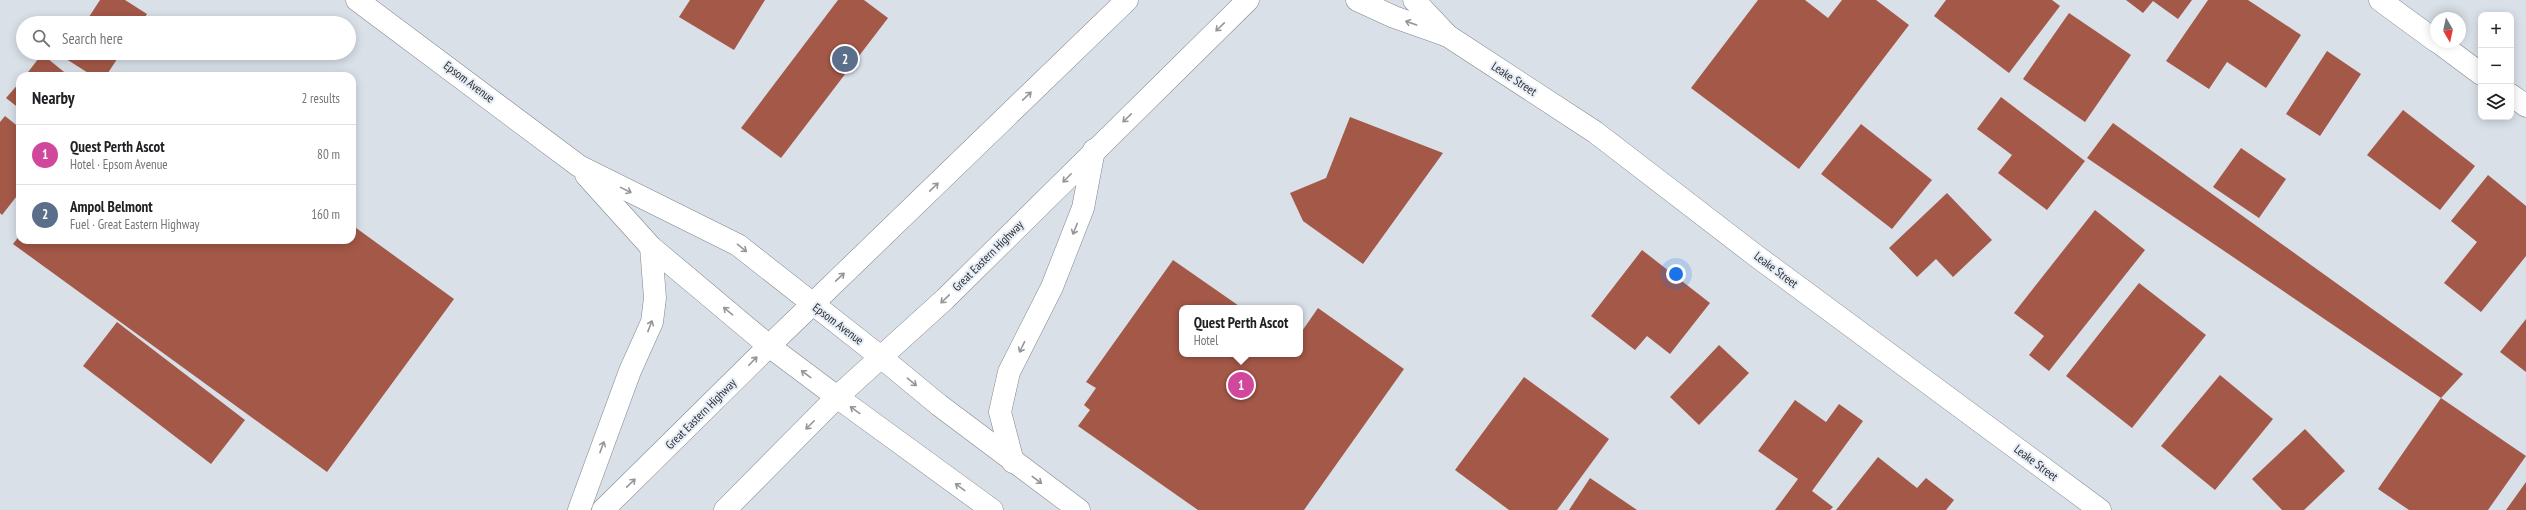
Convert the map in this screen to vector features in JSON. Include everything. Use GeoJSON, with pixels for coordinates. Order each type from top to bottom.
{"type":"FeatureCollection","features":[{"type":"Feature","properties":{"kind":"main road","name":"Epsom Avenue"},"geometry":{"type":"LineString","coordinates":[[357,0],[579,166],[738,245],[1013,462],[1079,510]]}},
{"type":"Feature","properties":{"kind":"main road","name":"Great Eastern Highway"},"geometry":{"type":"LineString","coordinates":[[603,510],[768,346],[1127,0]]}},
{"type":"Feature","properties":{"kind":"main road","name":"Great Eastern Highway"},"geometry":{"type":"LineString","coordinates":[[725,510],[837,398],[945,299],[1094,150],[1248,0]]}},
{"type":"Feature","properties":{"kind":"main road","name":"Leake Street"},"geometry":{"type":"LineString","coordinates":[[1357,0],[1394,17],[1448,36]]}},
{"type":"Feature","properties":{"kind":"main road","name":"Leake Street"},"geometry":{"type":"LineString","coordinates":[[1414,0],[1448,36],[1595,132],[1761,259],[2100,510]]}},
{"type":"Feature","properties":{"kind":"main road"},"geometry":{"type":"LineString","coordinates":[[2380,0],[2430,36]]}},
{"type":"Feature","properties":{"kind":"main road"},"geometry":{"type":"LineString","coordinates":[[2446,48],[2478,72]]}},
{"type":"Feature","properties":{"kind":"main road"},"geometry":{"type":"LineString","coordinates":[[2514,98],[2526,106]]}},
{"type":"Feature","properties":{"kind":"main road"},"geometry":{"type":"LineString","coordinates":[[1013,462],[1000,412],[1009,372],[1052,287],[1083,208],[1094,150]]}},
{"type":"Feature","properties":{"kind":"main road","name":"Epsom Avenue"},"geometry":{"type":"LineString","coordinates":[[579,166],[651,247],[768,346],[992,510]]}},
{"type":"Feature","properties":{"kind":"main road"},"geometry":{"type":"LineString","coordinates":[[579,510],[630,371],[652,322],[655,298],[651,247]]}},
{"type":"Feature","properties":{"kind":"building"},"geometry":{"type":"Polygon","coordinates":[[[100,0],[125,0],[147,14],[146,16],[90,16],[100,0]]]}},
{"type":"Feature","properties":{"kind":"building"},"geometry":{"type":"Polygon","coordinates":[[[690,0],[765,0],[734,50],[679,17],[690,0]]]}},
{"type":"Feature","properties":{"kind":"building"},"geometry":{"type":"Polygon","coordinates":[[[838,0],[864,0],[888,18],[781,158],[741,128],[838,0]]]}},
{"type":"Feature","properties":{"kind":"building"},"geometry":{"type":"Polygon","coordinates":[[[1758,0],[1805,0],[1828,18],[1842,0],[1876,0],[1909,25],[1799,169],[1691,88],[1758,0]]]}},
{"type":"Feature","properties":{"kind":"building"},"geometry":{"type":"Polygon","coordinates":[[[1946,0],[2052,0],[2060,6],[2009,73],[1934,16],[1946,0]]]}},
{"type":"Feature","properties":{"kind":"building"},"geometry":{"type":"Polygon","coordinates":[[[2126,0],[2192,0],[2178,19],[2153,1],[2143,13],[2126,0]]]}},
{"type":"Feature","properties":{"kind":"building"},"geometry":{"type":"Polygon","coordinates":[[[2208,0],[2248,0],[2301,35],[2266,88],[2227,62],[2209,89],[2166,61],[2208,0]]]}},
{"type":"Feature","properties":{"kind":"building"},"geometry":{"type":"Polygon","coordinates":[[[2069,13],[2131,55],[2085,122],[2023,79],[2069,13]]]}},
{"type":"Feature","properties":{"kind":"building"},"geometry":{"type":"Polygon","coordinates":[[[2327,51],[2361,74],[2320,136],[2286,114],[2327,51]]]}},
{"type":"Feature","properties":{"kind":"building"},"geometry":{"type":"Polygon","coordinates":[[[37,60],[49,60],[64,72],[28,72],[37,60]]]}},
{"type":"Feature","properties":{"kind":"building"},"geometry":{"type":"Polygon","coordinates":[[[68,60],[116,60],[109,72],[87,72],[68,60]]]}},
{"type":"Feature","properties":{"kind":"building"},"geometry":{"type":"Polygon","coordinates":[[[16,87],[16,106],[6,98],[16,87]]]}},
{"type":"Feature","properties":{"kind":"building"},"geometry":{"type":"Polygon","coordinates":[[[2001,97],[2085,161],[2047,210],[1998,173],[2012,155],[1977,129],[2001,97]]]}},
{"type":"Feature","properties":{"kind":"building"},"geometry":{"type":"Polygon","coordinates":[[[2403,110],[2475,166],[2440,210],[2367,155],[2403,110]]]}},
{"type":"Feature","properties":{"kind":"building"},"geometry":{"type":"Polygon","coordinates":[[[5,116],[16,125],[16,197],[2,215],[0,213],[0,122],[5,116]]]}},
{"type":"Feature","properties":{"kind":"building"},"geometry":{"type":"Polygon","coordinates":[[[1350,117],[1443,153],[1363,264],[1303,221],[1290,193],[1326,178],[1350,117]]]}},
{"type":"Feature","properties":{"kind":"building"},"geometry":{"type":"Polygon","coordinates":[[[2113,123],[2463,374],[2441,398],[2087,158],[2113,123]]]}},
{"type":"Feature","properties":{"kind":"building"},"geometry":{"type":"Polygon","coordinates":[[[1861,124],[1932,180],[1892,229],[1821,174],[1861,124]]]}},
{"type":"Feature","properties":{"kind":"building"},"geometry":{"type":"Polygon","coordinates":[[[2241,148],[2286,179],[2259,218],[2213,187],[2241,148]]]}},
{"type":"Feature","properties":{"kind":"building"},"geometry":{"type":"Polygon","coordinates":[[[2488,175],[2526,206],[2526,256],[2481,312],[2444,283],[2477,242],[2451,221],[2488,175]]]}},
{"type":"Feature","properties":{"kind":"building"},"geometry":{"type":"Polygon","coordinates":[[[1947,193],[1992,240],[1953,277],[1936,259],[1917,277],[1889,248],[1947,193]]]}},
{"type":"Feature","properties":{"kind":"building"},"geometry":{"type":"Polygon","coordinates":[[[2095,210],[2145,250],[2049,371],[2029,355],[2044,336],[2014,313],[2095,210]]]}},
{"type":"Feature","properties":{"kind":"building"},"geometry":{"type":"Polygon","coordinates":[[[356,228],[454,299],[327,472],[13,244],[16,240],[16,244],[356,244],[356,228]]]}},
{"type":"Feature","properties":{"kind":"building"},"geometry":{"type":"Polygon","coordinates":[[[1642,250],[1710,303],[1670,354],[1647,336],[1635,350],[1591,316],[1642,250]]]}},
{"type":"Feature","properties":{"kind":"building"},"geometry":{"type":"Polygon","coordinates":[[[1173,260],[1238,305],[1179,305],[1179,357],[1303,357],[1303,330],[1318,308],[1404,369],[1304,510],[1198,510],[1078,426],[1090,410],[1084,405],[1096,388],[1086,382],[1173,260]]]}},
{"type":"Feature","properties":{"kind":"building"},"geometry":{"type":"Polygon","coordinates":[[[2139,283],[2206,335],[2132,428],[2066,376],[2139,283]]]}},
{"type":"Feature","properties":{"kind":"building"},"geometry":{"type":"Polygon","coordinates":[[[2526,319],[2526,372],[2500,352],[2526,319]]]}},
{"type":"Feature","properties":{"kind":"building"},"geometry":{"type":"Polygon","coordinates":[[[117,322],[245,420],[211,464],[83,366],[117,322]]]}},
{"type":"Feature","properties":{"kind":"building"},"geometry":{"type":"Polygon","coordinates":[[[1719,345],[1749,373],[1699,425],[1670,397],[1719,345]]]}},
{"type":"Feature","properties":{"kind":"building"},"geometry":{"type":"Polygon","coordinates":[[[2220,375],[2273,419],[2215,490],[2161,446],[2220,375]]]}},
{"type":"Feature","properties":{"kind":"building"},"geometry":{"type":"Polygon","coordinates":[[[1524,377],[1609,439],[1557,510],[1509,510],[1455,470],[1524,377]]]}},
{"type":"Feature","properties":{"kind":"building"},"geometry":{"type":"Polygon","coordinates":[[[2441,398],[2526,456],[2488,510],[2409,510],[2378,489],[2441,398]]]}},
{"type":"Feature","properties":{"kind":"building"},"geometry":{"type":"Polygon","coordinates":[[[1795,400],[1826,422],[1839,404],[1863,421],[1812,491],[1833,507],[1830,510],[1775,510],[1798,479],[1758,451],[1795,400]]]}},
{"type":"Feature","properties":{"kind":"building"},"geometry":{"type":"Polygon","coordinates":[[[2305,429],[2345,471],[2304,510],[2282,510],[2252,479],[2305,429]]]}},
{"type":"Feature","properties":{"kind":"building"},"geometry":{"type":"Polygon","coordinates":[[[1878,457],[1917,488],[1926,478],[1954,500],[1946,510],[1836,510],[1878,457]]]}},
{"type":"Feature","properties":{"kind":"building"},"geometry":{"type":"Polygon","coordinates":[[[1590,478],[1637,510],[1569,510],[1590,478]]]}},
{"type":"Feature","properties":{"kind":"building"},"geometry":{"type":"Polygon","coordinates":[[[2526,482],[2526,510],[2506,510],[2526,482]]]}},
{"type":"Feature","properties":{"kind":"place","name":"Ampol Belmont"},"geometry":{"type":"Point","coordinates":[845,59]}},
{"type":"Feature","properties":{"kind":"place","name":"Quest Perth Ascot"},"geometry":{"type":"Point","coordinates":[1241,385]}}]}
